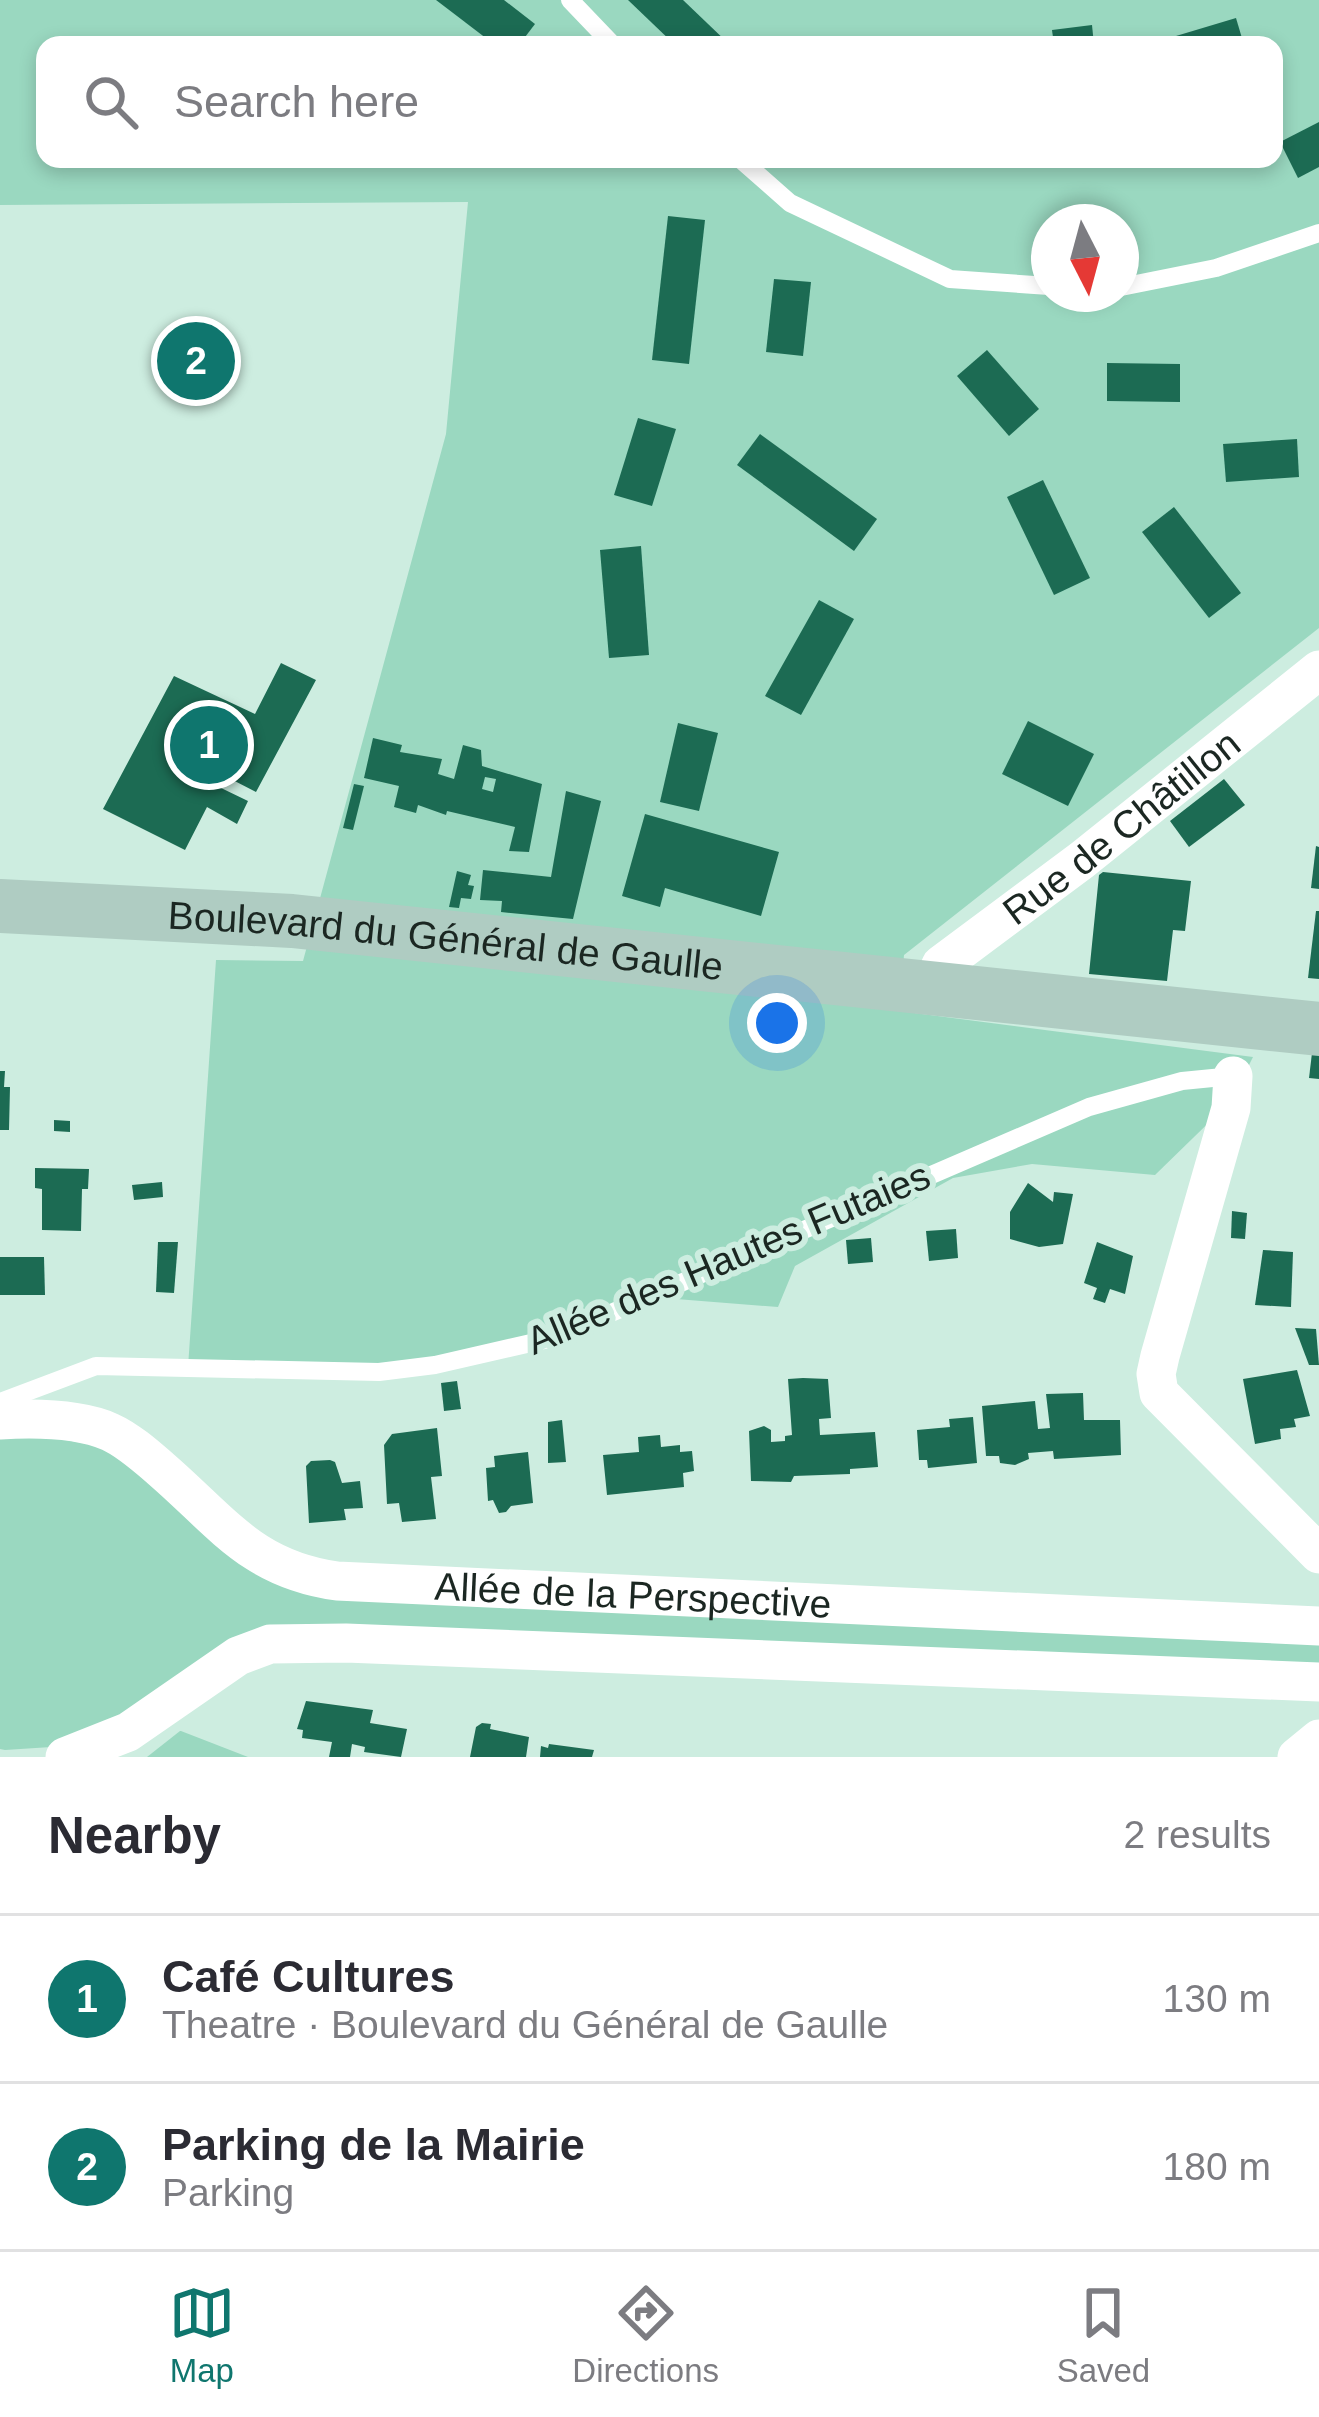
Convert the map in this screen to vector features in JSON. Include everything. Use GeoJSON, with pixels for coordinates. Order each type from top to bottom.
{"type":"FeatureCollection","features":[{"type":"Feature","properties":{"kind":"main road","name":"Boulevard du Général de Gaulle"},"geometry":{"type":"LineString","coordinates":[[0,906],[292,921],[1319,1028]]}},
{"type":"Feature","properties":{"kind":"street","name":"Rue de Châtillon"},"geometry":{"type":"LineString","coordinates":[[931,988],[941,965],[955,953],[1082,860],[1319,670]]}},
{"type":"Feature","properties":{"kind":"street"},"geometry":{"type":"LineString","coordinates":[[1233,1076],[1232,1108],[1160,1356],[1159,1393],[1319,1555]]}},
{"type":"Feature","properties":{"kind":"street","name":"Allée de la Perspective"},"geometry":{"type":"LineString","coordinates":[[0,1420],[73,1423],[110,1432],[150,1459],[248,1550],[279,1567],[322,1579],[1319,1625]]}},
{"type":"Feature","properties":{"kind":"street","name":"Allée de la Perspective"},"geometry":{"type":"LineString","coordinates":[[64,1757],[128,1732],[211,1672],[270,1644],[346,1643],[1319,1682]]}},
{"type":"Feature","properties":{"kind":"street"},"geometry":{"type":"LineString","coordinates":[[1297,1757],[1319,1738]]}},
{"type":"Feature","properties":{"kind":"lane"},"geometry":{"type":"LineString","coordinates":[[570,0],[604,36]]}},
{"type":"Feature","properties":{"kind":"lane"},"geometry":{"type":"LineString","coordinates":[[750,168],[790,203],[950,280],[1031,285]]}},
{"type":"Feature","properties":{"kind":"lane"},"geometry":{"type":"LineString","coordinates":[[1139,283],[1216,268],[1319,233]]}},
{"type":"Feature","properties":{"kind":"lane","name":"Allée des Hautes Futaies"},"geometry":{"type":"LineString","coordinates":[[0,1402],[96,1366],[379,1372],[435,1365],[554,1338],[1089,1107],[1182,1081],[1233,1076]]}},
{"type":"Feature","properties":{"kind":"green space"},"geometry":{"type":"Polygon","coordinates":[[[0,0],[1319,0],[1319,628],[904,955],[899,1011],[1253,1057],[1231,1101],[1155,1175],[1032,1164],[953,1178],[795,1266],[778,1307],[651,1297],[609,1316],[435,1365],[188,1367],[216,960],[303,961],[446,434],[468,202],[0,205],[0,0]]]}},
{"type":"Feature","properties":{"kind":"green space"},"geometry":{"type":"Polygon","coordinates":[[[20,1432],[106,1447],[247,1565],[1319,1634],[1319,1673],[307,1632],[51,1747],[5,1750],[0,1749],[0,1433],[20,1432]]]}},
{"type":"Feature","properties":{"kind":"green space"},"geometry":{"type":"Polygon","coordinates":[[[181,1731],[248,1757],[147,1757],[181,1731]]]}},
{"type":"Feature","properties":{"kind":"building"},"geometry":{"type":"Polygon","coordinates":[[[436,0],[504,0],[535,24],[526,36],[483,36],[436,0]]]}},
{"type":"Feature","properties":{"kind":"building"},"geometry":{"type":"Polygon","coordinates":[[[628,0],[683,0],[721,36],[666,36],[628,0]]]}},
{"type":"Feature","properties":{"kind":"building"},"geometry":{"type":"Polygon","coordinates":[[[1236,18],[1241,36],[1176,36],[1236,18]]]}},
{"type":"Feature","properties":{"kind":"building"},"geometry":{"type":"Polygon","coordinates":[[[1092,25],[1093,36],[1053,36],[1052,30],[1092,25]]]}},
{"type":"Feature","properties":{"kind":"building"},"geometry":{"type":"Polygon","coordinates":[[[1319,122],[1319,167],[1298,178],[1283,140],[1319,122]]]}},
{"type":"Feature","properties":{"kind":"building"},"geometry":{"type":"Polygon","coordinates":[[[668,216],[705,220],[689,364],[652,360],[668,216]]]}},
{"type":"Feature","properties":{"kind":"building"},"geometry":{"type":"Polygon","coordinates":[[[774,279],[811,282],[803,356],[766,352],[774,279]]]}},
{"type":"Feature","properties":{"kind":"building"},"geometry":{"type":"Polygon","coordinates":[[[987,350],[1039,409],[1009,436],[957,376],[987,350]]]}},
{"type":"Feature","properties":{"kind":"building"},"geometry":{"type":"Polygon","coordinates":[[[1107,363],[1180,364],[1180,402],[1107,401],[1107,363]]]}},
{"type":"Feature","properties":{"kind":"building"},"geometry":{"type":"Polygon","coordinates":[[[638,418],[676,429],[652,506],[614,495],[638,418]]]}},
{"type":"Feature","properties":{"kind":"building"},"geometry":{"type":"Polygon","coordinates":[[[760,434],[877,519],[854,551],[737,465],[760,434]]]}},
{"type":"Feature","properties":{"kind":"building"},"geometry":{"type":"Polygon","coordinates":[[[1297,439],[1299,477],[1226,482],[1223,444],[1297,439]]]}},
{"type":"Feature","properties":{"kind":"building"},"geometry":{"type":"Polygon","coordinates":[[[1043,480],[1090,578],[1054,595],[1007,497],[1043,480]]]}},
{"type":"Feature","properties":{"kind":"building"},"geometry":{"type":"Polygon","coordinates":[[[1174,507],[1241,593],[1209,618],[1142,532],[1174,507]]]}},
{"type":"Feature","properties":{"kind":"building"},"geometry":{"type":"Polygon","coordinates":[[[641,546],[649,655],[609,658],[600,550],[641,546]]]}},
{"type":"Feature","properties":{"kind":"building"},"geometry":{"type":"Polygon","coordinates":[[[819,600],[854,619],[801,715],[765,696],[819,600]]]}},
{"type":"Feature","properties":{"kind":"building"},"geometry":{"type":"Polygon","coordinates":[[[281,663],[316,680],[256,792],[225,776],[219,787],[248,801],[237,824],[207,807],[185,850],[103,809],[174,676],[255,714],[281,663]]]}},
{"type":"Feature","properties":{"kind":"building"},"geometry":{"type":"Polygon","coordinates":[[[1028,721],[1094,754],[1068,806],[1002,774],[1028,721]]]}},
{"type":"Feature","properties":{"kind":"building"},"geometry":{"type":"Polygon","coordinates":[[[678,723],[718,733],[699,811],[660,802],[678,723]]]}},
{"type":"Feature","properties":{"kind":"building"},"geometry":{"type":"Polygon","coordinates":[[[373,738],[402,745],[400,752],[442,759],[438,774],[454,779],[463,745],[481,750],[482,766],[542,784],[529,852],[509,851],[515,827],[418,805],[416,813],[394,807],[399,786],[364,778],[373,738]],[[485,777],[482,789],[493,792],[496,779],[485,777]]]}},
{"type":"Feature","properties":{"kind":"building"},"geometry":{"type":"Polygon","coordinates":[[[1224,779],[1245,805],[1189,847],[1170,821],[1224,779]]]}},
{"type":"Feature","properties":{"kind":"building"},"geometry":{"type":"Polygon","coordinates":[[[354,784],[364,786],[353,830],[343,828],[354,784]]]}},
{"type":"Feature","properties":{"kind":"building"},"geometry":{"type":"Polygon","coordinates":[[[566,791],[601,801],[573,919],[501,912],[502,901],[480,900],[483,870],[551,877],[566,791]]]}},
{"type":"Feature","properties":{"kind":"building"},"geometry":{"type":"Polygon","coordinates":[[[645,814],[779,852],[761,916],[665,888],[660,907],[622,896],[645,814]]]}},
{"type":"Feature","properties":{"kind":"building"},"geometry":{"type":"Polygon","coordinates":[[[1319,847],[1319,889],[1311,888],[1319,847]]]}},
{"type":"Feature","properties":{"kind":"building"},"geometry":{"type":"Polygon","coordinates":[[[457,871],[471,875],[468,885],[474,886],[471,899],[461,898],[459,908],[449,907],[457,871]]]}},
{"type":"Feature","properties":{"kind":"building"},"geometry":{"type":"Polygon","coordinates":[[[1103,872],[1191,881],[1185,931],[1173,930],[1167,981],[1089,974],[1103,872]]]}},
{"type":"Feature","properties":{"kind":"building"},"geometry":{"type":"Polygon","coordinates":[[[1319,911],[1319,979],[1308,978],[1319,911]]]}},
{"type":"Feature","properties":{"kind":"building"},"geometry":{"type":"Polygon","coordinates":[[[1312,1053],[1319,1053],[1319,1079],[1309,1078],[1312,1053]]]}},
{"type":"Feature","properties":{"kind":"building"},"geometry":{"type":"Polygon","coordinates":[[[0,1071],[5,1071],[4,1087],[10,1087],[9,1130],[0,1130],[0,1071]]]}},
{"type":"Feature","properties":{"kind":"building"},"geometry":{"type":"Polygon","coordinates":[[[54,1120],[70,1121],[70,1132],[54,1131],[54,1120]]]}},
{"type":"Feature","properties":{"kind":"building"},"geometry":{"type":"Polygon","coordinates":[[[35,1168],[89,1169],[88,1189],[82,1189],[81,1231],[42,1230],[42,1189],[35,1188],[35,1168]]]}},
{"type":"Feature","properties":{"kind":"building"},"geometry":{"type":"Polygon","coordinates":[[[162,1182],[163,1197],[134,1200],[132,1185],[162,1182]]]}},
{"type":"Feature","properties":{"kind":"building"},"geometry":{"type":"Polygon","coordinates":[[[1028,1183],[1053,1202],[1054,1192],[1073,1194],[1063,1244],[1039,1247],[1010,1239],[1010,1212],[1028,1183]]]}},
{"type":"Feature","properties":{"kind":"building"},"geometry":{"type":"Polygon","coordinates":[[[1232,1211],[1247,1213],[1245,1239],[1231,1238],[1232,1211]]]}},
{"type":"Feature","properties":{"kind":"building"},"geometry":{"type":"Polygon","coordinates":[[[956,1229],[958,1258],[929,1261],[926,1231],[956,1229]]]}},
{"type":"Feature","properties":{"kind":"building"},"geometry":{"type":"Polygon","coordinates":[[[871,1238],[873,1262],[848,1264],[846,1240],[871,1238]]]}},
{"type":"Feature","properties":{"kind":"building"},"geometry":{"type":"Polygon","coordinates":[[[158,1242],[178,1242],[174,1293],[156,1292],[158,1242]]]}},
{"type":"Feature","properties":{"kind":"building"},"geometry":{"type":"Polygon","coordinates":[[[1097,1242],[1133,1256],[1125,1294],[1110,1289],[1105,1303],[1093,1299],[1097,1288],[1084,1283],[1097,1242]]]}},
{"type":"Feature","properties":{"kind":"building"},"geometry":{"type":"Polygon","coordinates":[[[1263,1250],[1293,1252],[1291,1307],[1255,1305],[1263,1250]]]}},
{"type":"Feature","properties":{"kind":"building"},"geometry":{"type":"Polygon","coordinates":[[[0,1257],[44,1257],[45,1295],[0,1295],[0,1257]]]}},
{"type":"Feature","properties":{"kind":"building"},"geometry":{"type":"Polygon","coordinates":[[[1295,1328],[1316,1329],[1319,1365],[1309,1365],[1295,1328]]]}},
{"type":"Feature","properties":{"kind":"building"},"geometry":{"type":"Polygon","coordinates":[[[1297,1370],[1310,1416],[1294,1419],[1296,1427],[1280,1429],[1281,1439],[1255,1444],[1243,1379],[1297,1370]]]}},
{"type":"Feature","properties":{"kind":"building"},"geometry":{"type":"Polygon","coordinates":[[[788,1379],[828,1379],[831,1418],[819,1419],[820,1435],[875,1432],[878,1467],[850,1469],[850,1474],[794,1476],[791,1482],[751,1481],[749,1431],[764,1426],[771,1430],[771,1442],[792,1435],[788,1379]]]}},
{"type":"Feature","properties":{"kind":"building"},"geometry":{"type":"Polygon","coordinates":[[[457,1381],[461,1409],[444,1411],[441,1383],[457,1381]]]}},
{"type":"Feature","properties":{"kind":"building"},"geometry":{"type":"Polygon","coordinates":[[[1083,1393],[1084,1420],[1120,1420],[1121,1455],[1054,1459],[1053,1451],[1028,1453],[1029,1459],[1015,1465],[1000,1463],[999,1456],[986,1456],[982,1406],[1035,1401],[1038,1429],[1050,1428],[1046,1394],[1083,1393]]]}},
{"type":"Feature","properties":{"kind":"building"},"geometry":{"type":"Polygon","coordinates":[[[973,1417],[977,1463],[928,1468],[927,1460],[919,1460],[917,1430],[950,1427],[949,1419],[973,1417]]]}},
{"type":"Feature","properties":{"kind":"building"},"geometry":{"type":"Polygon","coordinates":[[[562,1420],[566,1462],[548,1463],[548,1422],[562,1420]]]}},
{"type":"Feature","properties":{"kind":"building"},"geometry":{"type":"Polygon","coordinates":[[[437,1428],[442,1476],[431,1477],[436,1519],[402,1522],[399,1503],[387,1504],[384,1445],[392,1434],[437,1428]]]}},
{"type":"Feature","properties":{"kind":"building"},"geometry":{"type":"Polygon","coordinates":[[[660,1435],[661,1447],[680,1445],[680,1452],[692,1451],[694,1471],[683,1473],[684,1487],[607,1495],[603,1455],[639,1452],[638,1437],[660,1435]]]}},
{"type":"Feature","properties":{"kind":"building"},"geometry":{"type":"Polygon","coordinates":[[[528,1452],[533,1503],[499,1513],[493,1500],[488,1501],[486,1468],[495,1467],[494,1456],[528,1452]]]}},
{"type":"Feature","properties":{"kind":"building"},"geometry":{"type":"Polygon","coordinates":[[[330,1460],[342,1483],[360,1481],[363,1508],[344,1509],[346,1520],[309,1523],[306,1466],[311,1461],[330,1460]]]}},
{"type":"Feature","properties":{"kind":"building"},"geometry":{"type":"Polygon","coordinates":[[[306,1701],[373,1710],[370,1723],[407,1729],[401,1757],[364,1752],[365,1747],[352,1744],[350,1757],[329,1757],[332,1742],[302,1738],[303,1730],[297,1729],[306,1701]]]}},
{"type":"Feature","properties":{"kind":"building"},"geometry":{"type":"Polygon","coordinates":[[[482,1723],[529,1737],[526,1757],[470,1757],[476,1727],[482,1723]]]}},
{"type":"Feature","properties":{"kind":"building"},"geometry":{"type":"Polygon","coordinates":[[[549,1744],[594,1750],[592,1757],[540,1757],[541,1746],[548,1748],[549,1744]]]}},
{"type":"Feature","properties":{"kind":"place","name":"Parking de la Mairie"},"geometry":{"type":"Point","coordinates":[196,361]}},
{"type":"Feature","properties":{"kind":"place","name":"Café Cultures"},"geometry":{"type":"Point","coordinates":[209,745]}}]}
